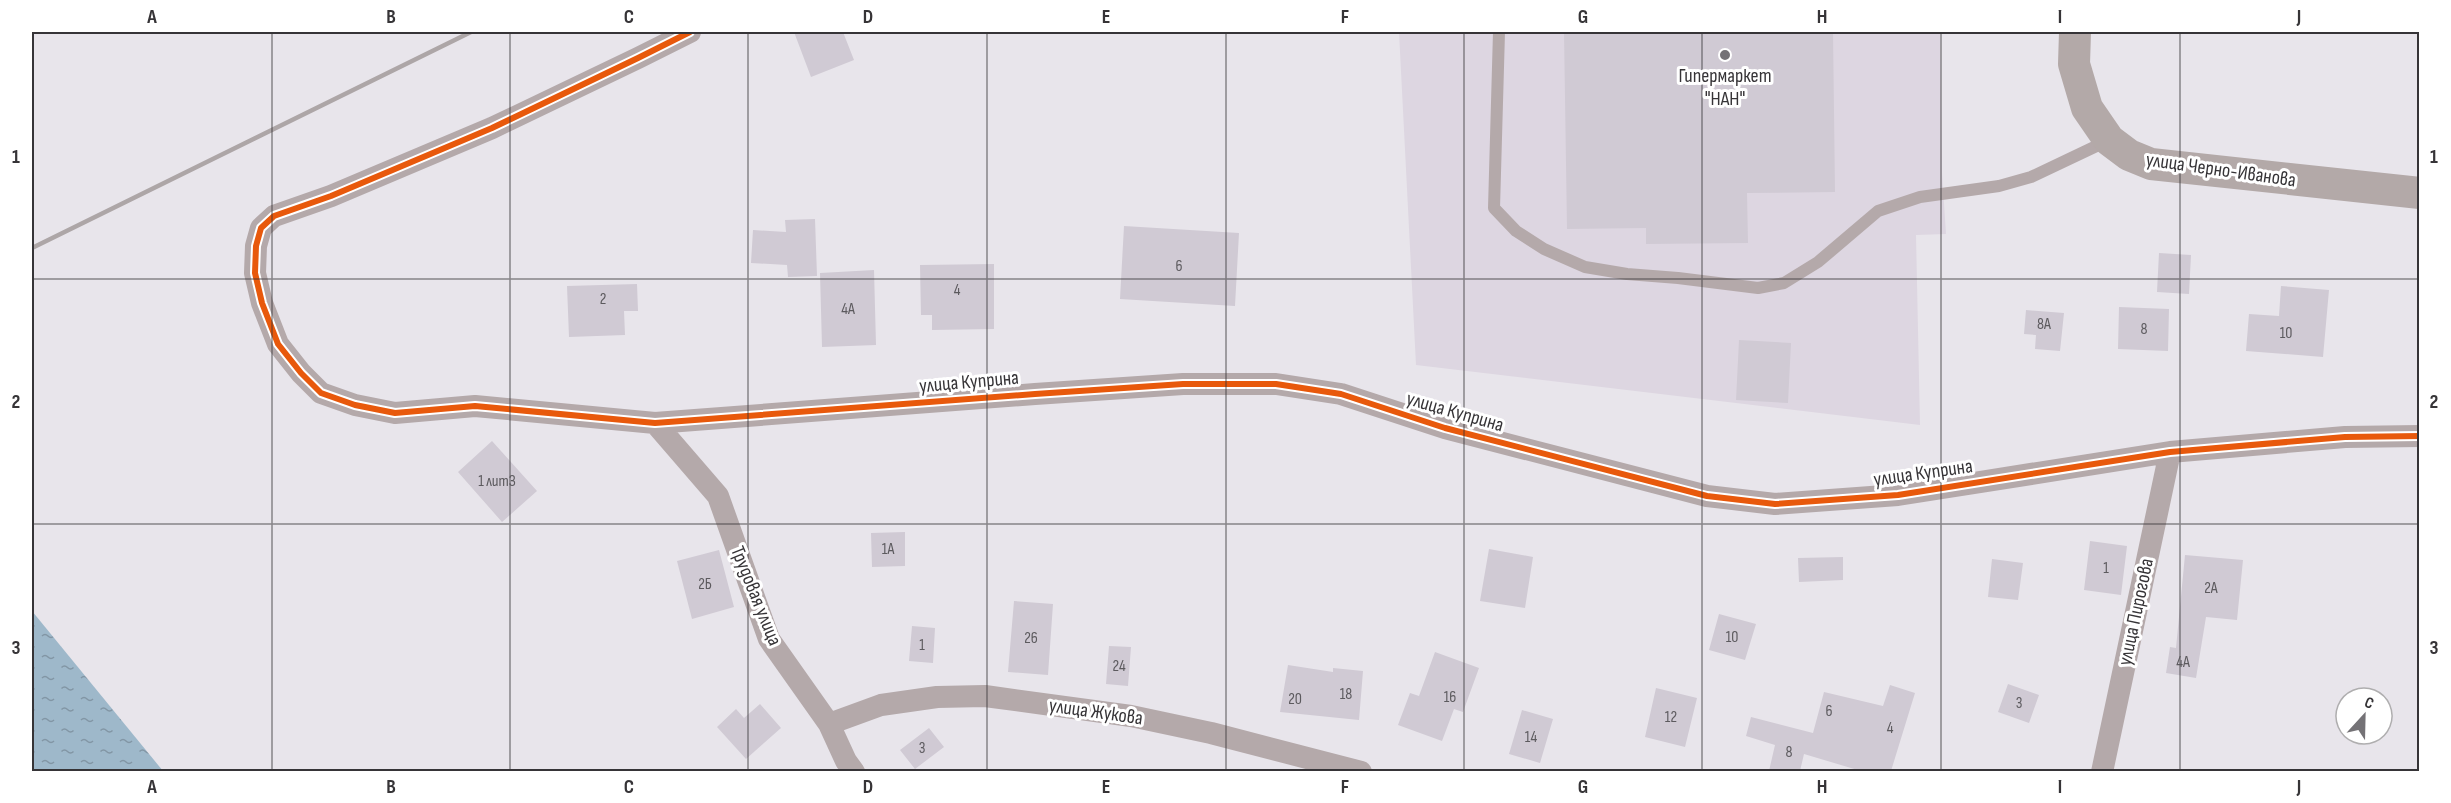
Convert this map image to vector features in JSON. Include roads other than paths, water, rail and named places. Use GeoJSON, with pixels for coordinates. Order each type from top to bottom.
{"type":"FeatureCollection","features":[{"type":"Feature","properties":{"kind":"main road","name":"улица Черно-Иванова"},"geometry":{"type":"LineString","coordinates":[[2075,32],[2074,64],[2087,108],[2109,140],[2128,155],[2151,164],[2420,193]]}},
{"type":"Feature","properties":{"kind":"street","name":"улица Куприна"},"geometry":{"type":"LineString","coordinates":[[690,32],[492,128],[331,196],[274,216],[261,228],[256,246],[255,273],[262,303],[278,344],[321,393],[355,405],[394,413],[475,406],[655,423],[1183,384],[1276,384],[1341,394],[1445,428],[1707,496],[1775,504],[1898,495],[2170,452],[2345,437],[2420,436]]}},
{"type":"Feature","properties":{"kind":"street","name":"Трудовая улица"},"geometry":{"type":"LineString","coordinates":[[655,423],[718,496],[769,639],[829,724],[846,761],[854,771]]}},
{"type":"Feature","properties":{"kind":"street","name":"улица Пирогова"},"geometry":{"type":"LineString","coordinates":[[2102,771],[2170,452]]}},
{"type":"Feature","properties":{"kind":"street","name":"улица Жукова"},"geometry":{"type":"LineString","coordinates":[[829,724],[881,705],[937,697],[985,696],[1131,716],[1211,733],[1361,771]]}},
{"type":"Feature","properties":{"kind":"lane"},"geometry":{"type":"LineString","coordinates":[[1499,32],[1494,208],[1516,231],[1544,249],[1585,267],[1758,288],[1784,283],[1818,262],[1878,211],[1920,198],[1999,186],[2031,177],[2109,140]]}},
{"type":"Feature","properties":{"kind":"water"},"geometry":{"type":"Polygon","coordinates":[[[32,611],[163,771],[32,771],[32,611]]]}},
{"type":"Feature","properties":{"kind":"railway"},"geometry":{"type":"LineString","coordinates":[[32,248],[471,32]]}},
{"type":"Feature","properties":{"kind":"place","name":"Гипермаркет \"НАН\""},"geometry":{"type":"Point","coordinates":[1725,55]}}]}
